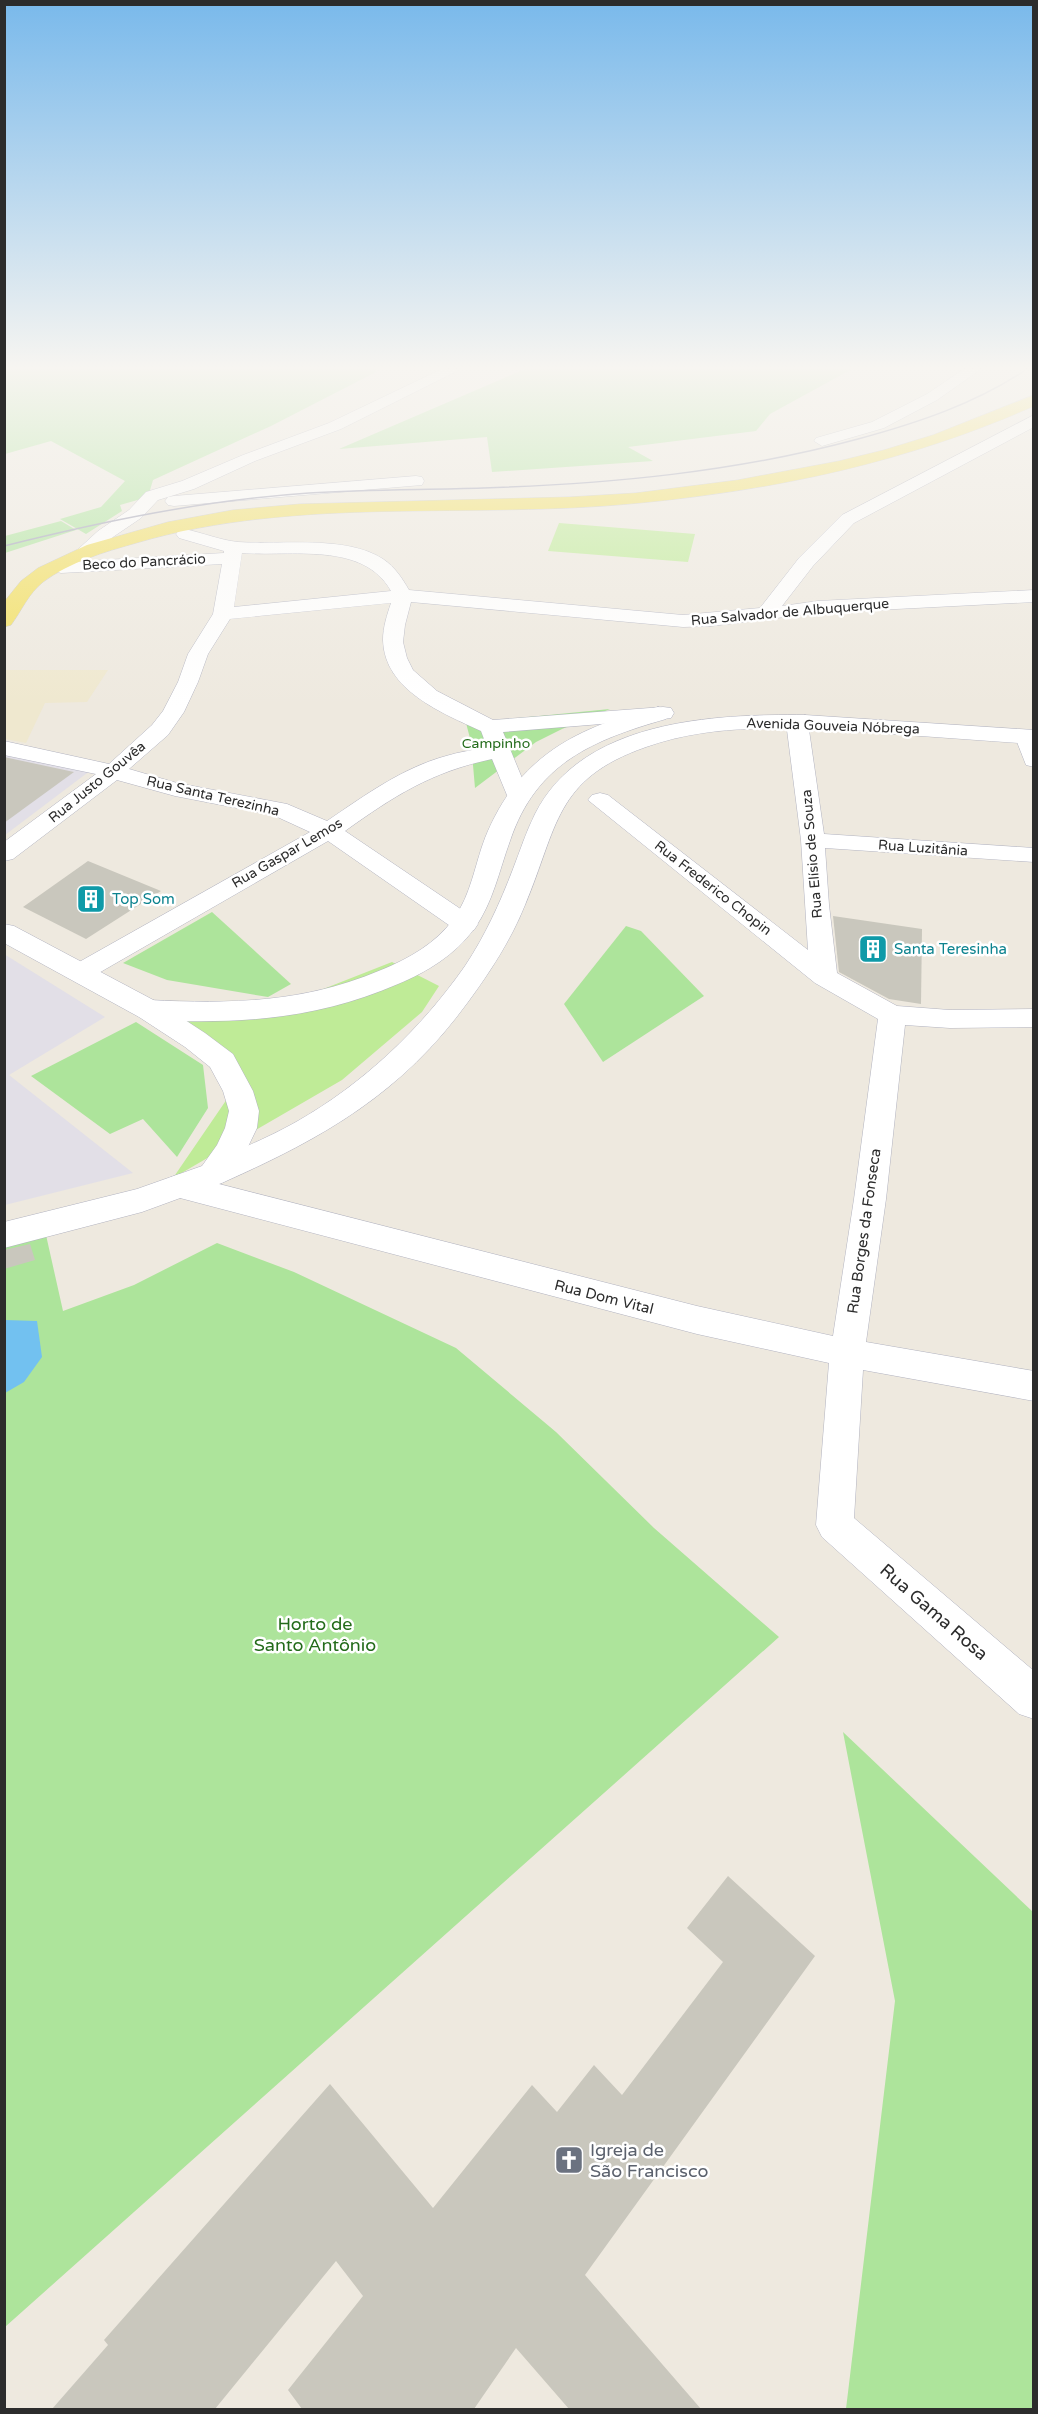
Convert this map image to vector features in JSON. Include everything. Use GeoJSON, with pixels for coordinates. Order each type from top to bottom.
{"type":"FeatureCollection","features":[{"type":"Feature","properties":{"kind":"main road"},"geometry":{"type":"LineString","coordinates":[[4,621],[16,597],[38,577],[83,553],[247,516],[329,508],[546,504],[637,498],[754,482]]}},
{"type":"Feature","properties":{"kind":"street"},"geometry":{"type":"LineString","coordinates":[[83,553],[143,505],[196,482]]}},
{"type":"Feature","properties":{"kind":"street"},"geometry":{"type":"LineString","coordinates":[[143,505],[409,482]]}},
{"type":"Feature","properties":{"kind":"street"},"geometry":{"type":"LineString","coordinates":[[767,612],[806,561],[848,519],[918,482]]}},
{"type":"Feature","properties":{"kind":"street"},"geometry":{"type":"LineString","coordinates":[[143,505],[178,531],[234,552],[306,548],[353,555],[372,561],[387,571],[403,596],[392,640],[395,656],[408,677],[430,696],[490,727],[663,713]]}},
{"type":"Feature","properties":{"kind":"street","name":"Beco do Pancrácio"},"geometry":{"type":"LineString","coordinates":[[54,567],[234,552]]}},
{"type":"Feature","properties":{"kind":"street","name":"Rua Justo Gouvêa"},"geometry":{"type":"LineString","coordinates":[[4,854],[144,746],[172,712],[188,682],[198,654],[223,614],[234,552]]}},
{"type":"Feature","properties":{"kind":"street","name":"Rua Salvador de Albuquerque"},"geometry":{"type":"LineString","coordinates":[[223,614],[403,596],[453,598],[683,621],[711,620],[830,606],[1034,596]]}},
{"type":"Feature","properties":{"kind":"street","name":"Avenida Gouveia Nóbrega"},"geometry":{"type":"LineString","coordinates":[[149,1010],[249,1012],[324,1002],[373,986],[409,969],[440,950],[465,924],[517,795],[537,772],[564,751],[600,732],[663,713],[724,706],[788,704],[1032,739]]}},
{"type":"Feature","properties":{"kind":"street","name":"Avenida Gouveia Nóbrega"},"geometry":{"type":"LineString","coordinates":[[4,1234],[131,1203],[213,1174],[320,1122],[368,1087],[435,1026],[492,945],[518,890],[548,809],[579,773],[605,757],[669,732],[724,722],[815,722],[1032,739]]}},
{"type":"Feature","properties":{"kind":"street"},"geometry":{"type":"LineString","coordinates":[[490,727],[517,795]]}},
{"type":"Feature","properties":{"kind":"street","name":"Rua Elísio de Souza"},"geometry":{"type":"LineString","coordinates":[[798,730],[813,840],[816,905],[824,977]]}},
{"type":"Feature","properties":{"kind":"street","name":"Rua Santa Terezinha"},"geometry":{"type":"LineString","coordinates":[[4,748],[113,772],[175,789],[279,809],[329,831],[465,924]]}},
{"type":"Feature","properties":{"kind":"street","name":"Rua Gaspar Lemos"},"geometry":{"type":"LineString","coordinates":[[81,972],[329,831],[375,799],[414,777],[451,760],[500,751]]}},
{"type":"Feature","properties":{"kind":"street","name":"Rua Frederico Chopin"},"geometry":{"type":"LineString","coordinates":[[600,800],[711,885],[824,977]]}},
{"type":"Feature","properties":{"kind":"street","name":"Rua Luzitânia"},"geometry":{"type":"LineString","coordinates":[[813,840],[1034,855]]}},
{"type":"Feature","properties":{"kind":"street"},"geometry":{"type":"LineString","coordinates":[[4,932],[149,1010],[222,1061],[238,1091],[244,1111],[240,1128],[230,1151],[213,1174]]}},
{"type":"Feature","properties":{"kind":"street"},"geometry":{"type":"LineString","coordinates":[[824,977],[856,997],[892,1015],[941,1019],[1034,1018]]}},
{"type":"Feature","properties":{"kind":"street","name":"Rua Borges da Fonseca"},"geometry":{"type":"LineString","coordinates":[[835,1525],[847,1353],[870,1199],[892,1015]]}},
{"type":"Feature","properties":{"kind":"street","name":"Rua Dom Vital"},"geometry":{"type":"LineString","coordinates":[[180,1186],[697,1320],[847,1353],[1034,1386]]}},
{"type":"Feature","properties":{"kind":"street","name":"Rua Gama Rosa"},"geometry":{"type":"LineString","coordinates":[[835,1525],[1034,1699]]}},
{"type":"Feature","properties":{"kind":"shaded area"},"geometry":{"type":"Polygon","coordinates":[[[5,670],[108,670],[87,702],[45,703],[26,743],[5,739],[5,670]]]}},
{"type":"Feature","properties":{"kind":"shaded area"},"geometry":{"type":"Polygon","coordinates":[[[4,748],[95,767],[5,835],[4,748]]]}},
{"type":"Feature","properties":{"kind":"shaded area"},"geometry":{"type":"Polygon","coordinates":[[[4,954],[105,1017],[9,1075],[133,1173],[5,1205],[4,954]]]}},
{"type":"Feature","properties":{"kind":"green space"},"geometry":{"type":"Polygon","coordinates":[[[124,482],[153,482],[148,497],[120,505],[122,511],[86,534],[60,519],[101,507],[124,482]]]}},
{"type":"Feature","properties":{"kind":"green space"},"geometry":{"type":"Polygon","coordinates":[[[61,521],[76,530],[5,553],[5,536],[61,521]]]}},
{"type":"Feature","properties":{"kind":"green space"},"geometry":{"type":"Polygon","coordinates":[[[559,523],[695,534],[688,562],[548,551],[559,523]]]}},
{"type":"Feature","properties":{"kind":"green space","name":"Campinho"},"geometry":{"type":"Polygon","coordinates":[[[610,709],[536,742],[475,788],[471,742],[466,723],[610,709]]]}},
{"type":"Feature","properties":{"kind":"green space"},"geometry":{"type":"Polygon","coordinates":[[[212,912],[291,984],[268,997],[167,980],[123,963],[212,912]]]}},
{"type":"Feature","properties":{"kind":"green space"},"geometry":{"type":"Polygon","coordinates":[[[626,926],[641,931],[704,996],[603,1062],[564,1004],[626,926]]]}},
{"type":"Feature","properties":{"kind":"green space"},"geometry":{"type":"Polygon","coordinates":[[[392,962],[439,986],[422,1012],[342,1080],[173,1178],[227,1099],[214,1067],[143,1007],[246,1005],[308,995],[392,962]]]}},
{"type":"Feature","properties":{"kind":"green space"},"geometry":{"type":"Polygon","coordinates":[[[136,1022],[203,1065],[208,1108],[177,1157],[143,1119],[110,1134],[31,1076],[136,1022]]]}},
{"type":"Feature","properties":{"kind":"green space","name":"Horto de Santo Antônio"},"geometry":{"type":"Polygon","coordinates":[[[46,1235],[63,1311],[134,1285],[217,1243],[294,1272],[456,1348],[556,1432],[654,1528],[779,1637],[5,2327],[5,1246],[46,1235]]]}},
{"type":"Feature","properties":{"kind":"green space"},"geometry":{"type":"Polygon","coordinates":[[[843,1732],[1033,1912],[1033,2409],[846,2409],[895,2001],[843,1732]]]}},
{"type":"Feature","properties":{"kind":"water"},"geometry":{"type":"Polygon","coordinates":[[[5,1320],[37,1321],[42,1357],[24,1382],[5,1393],[5,1320]]]}},
{"type":"Feature","properties":{"kind":"building"},"geometry":{"type":"Polygon","coordinates":[[[4,757],[74,772],[4,823],[4,757]]]}},
{"type":"Feature","properties":{"kind":"building","name":"Top Som"},"geometry":{"type":"Polygon","coordinates":[[[88,861],[161,891],[86,939],[23,907],[88,861]]]}},
{"type":"Feature","properties":{"kind":"building","name":"Santa Teresinha"},"geometry":{"type":"Polygon","coordinates":[[[833,916],[922,929],[921,1004],[889,999],[839,972],[833,916]]]}},
{"type":"Feature","properties":{"kind":"building"},"geometry":{"type":"Polygon","coordinates":[[[30,1244],[35,1260],[4,1269],[4,1250],[30,1244]]]}},
{"type":"Feature","properties":{"kind":"building","name":"Igreja de São Francisco"},"geometry":{"type":"Polygon","coordinates":[[[728,1876],[815,1956],[585,2275],[701,2409],[569,2409],[516,2348],[474,2409],[302,2409],[288,2390],[363,2296],[336,2261],[215,2409],[52,2409],[108,2345],[104,2340],[330,2084],[433,2208],[532,2085],[557,2112],[594,2065],[622,2095],[723,1962],[687,1928],[728,1876]]]}},
{"type":"Feature","properties":{"kind":"tram line"},"geometry":{"type":"LineString","coordinates":[[4,546],[155,513],[270,496],[594,482]]}},
{"type":"Feature","properties":{"kind":"place","name":"Top Som"},"geometry":{"type":"Point","coordinates":[91,899]}},
{"type":"Feature","properties":{"kind":"place","name":"Santa Teresinha"},"geometry":{"type":"Point","coordinates":[873,949]}},
{"type":"Feature","properties":{"kind":"place","name":"Igreja de São Francisco"},"geometry":{"type":"Point","coordinates":[569,2160]}}]}
